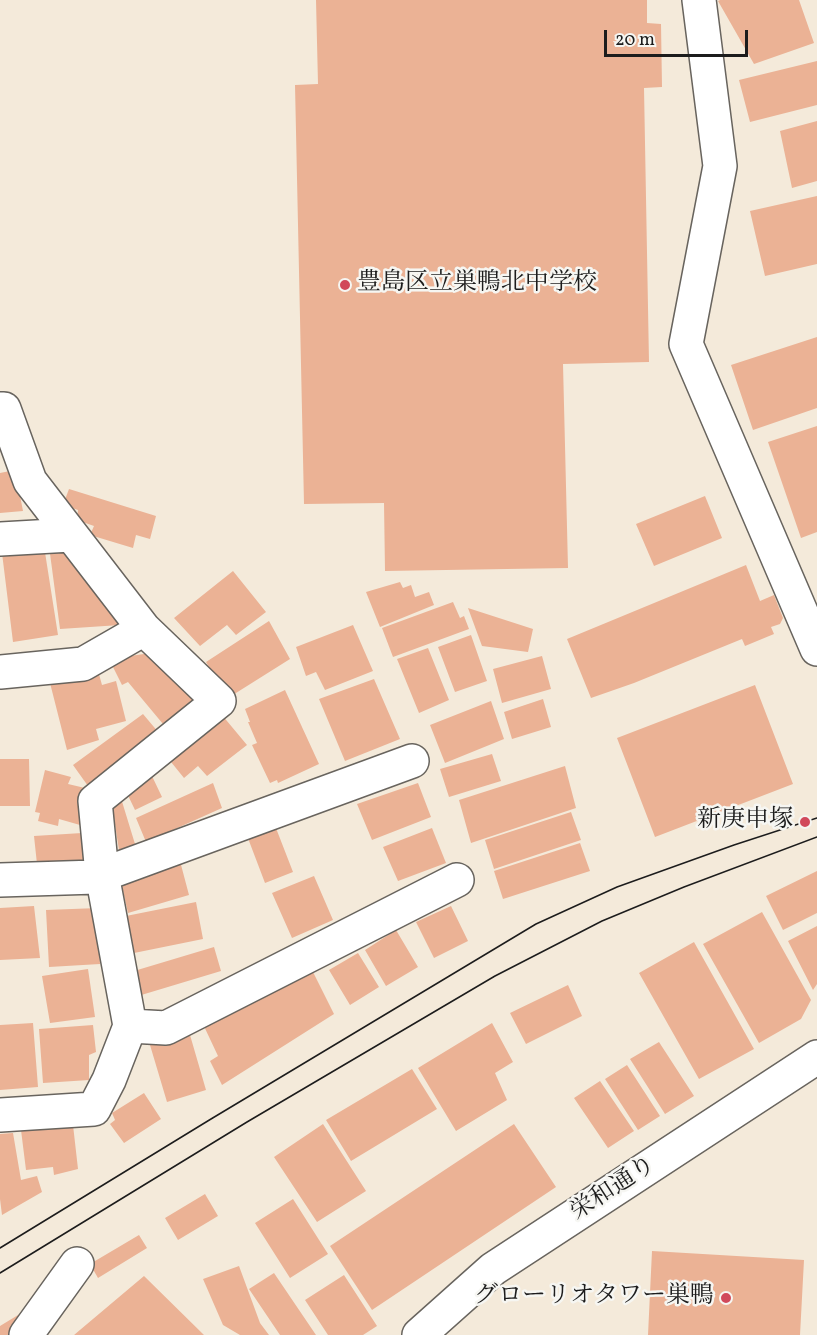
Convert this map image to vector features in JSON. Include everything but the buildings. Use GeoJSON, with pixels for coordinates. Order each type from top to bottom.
{"type":"FeatureCollection","features":[{"type":"Feature","properties":{"kind":"street"},"geometry":{"type":"LineString","coordinates":[[699,0],[720,166],[686,344],[817,649]]}},
{"type":"Feature","properties":{"kind":"street"},"geometry":{"type":"LineString","coordinates":[[0,409],[4,409],[30,481],[144,629],[219,701],[96,801],[102,874],[130,1026],[109,1080],[94,1109],[0,1115]]}},
{"type":"Feature","properties":{"kind":"street"},"geometry":{"type":"LineString","coordinates":[[0,539],[71,535]]}},
{"type":"Feature","properties":{"kind":"street"},"geometry":{"type":"LineString","coordinates":[[0,672],[83,664],[144,629]]}},
{"type":"Feature","properties":{"kind":"street"},"geometry":{"type":"LineString","coordinates":[[0,880],[96,877],[412,761]]}},
{"type":"Feature","properties":{"kind":"street"},"geometry":{"type":"LineString","coordinates":[[130,1026],[166,1028],[457,880]]}},
{"type":"Feature","properties":{"kind":"street","name":"栄和通り"},"geometry":{"type":"LineString","coordinates":[[419,1335],[493,1269],[817,1057]]}},
{"type":"Feature","properties":{"kind":"street"},"geometry":{"type":"LineString","coordinates":[[26,1335],[77,1264]]}},
{"type":"Feature","properties":{"kind":"tram line"},"geometry":{"type":"LineString","coordinates":[[0,1248],[536,924],[617,887],[817,818]]}},
{"type":"Feature","properties":{"kind":"tram line"},"geometry":{"type":"LineString","coordinates":[[0,1273],[247,1122],[495,976],[602,921],[684,887],[817,837]]}},
{"type":"Feature","properties":{"kind":"place","name":"豊島区立巣鴨北中学校"},"geometry":{"type":"Point","coordinates":[345,285]}},
{"type":"Feature","properties":{"kind":"place","name":"新庚申塚"},"geometry":{"type":"Point","coordinates":[805,822]}},
{"type":"Feature","properties":{"kind":"place","name":"グローリオタワー巣鴨"},"geometry":{"type":"Point","coordinates":[726,1298]}}]}
